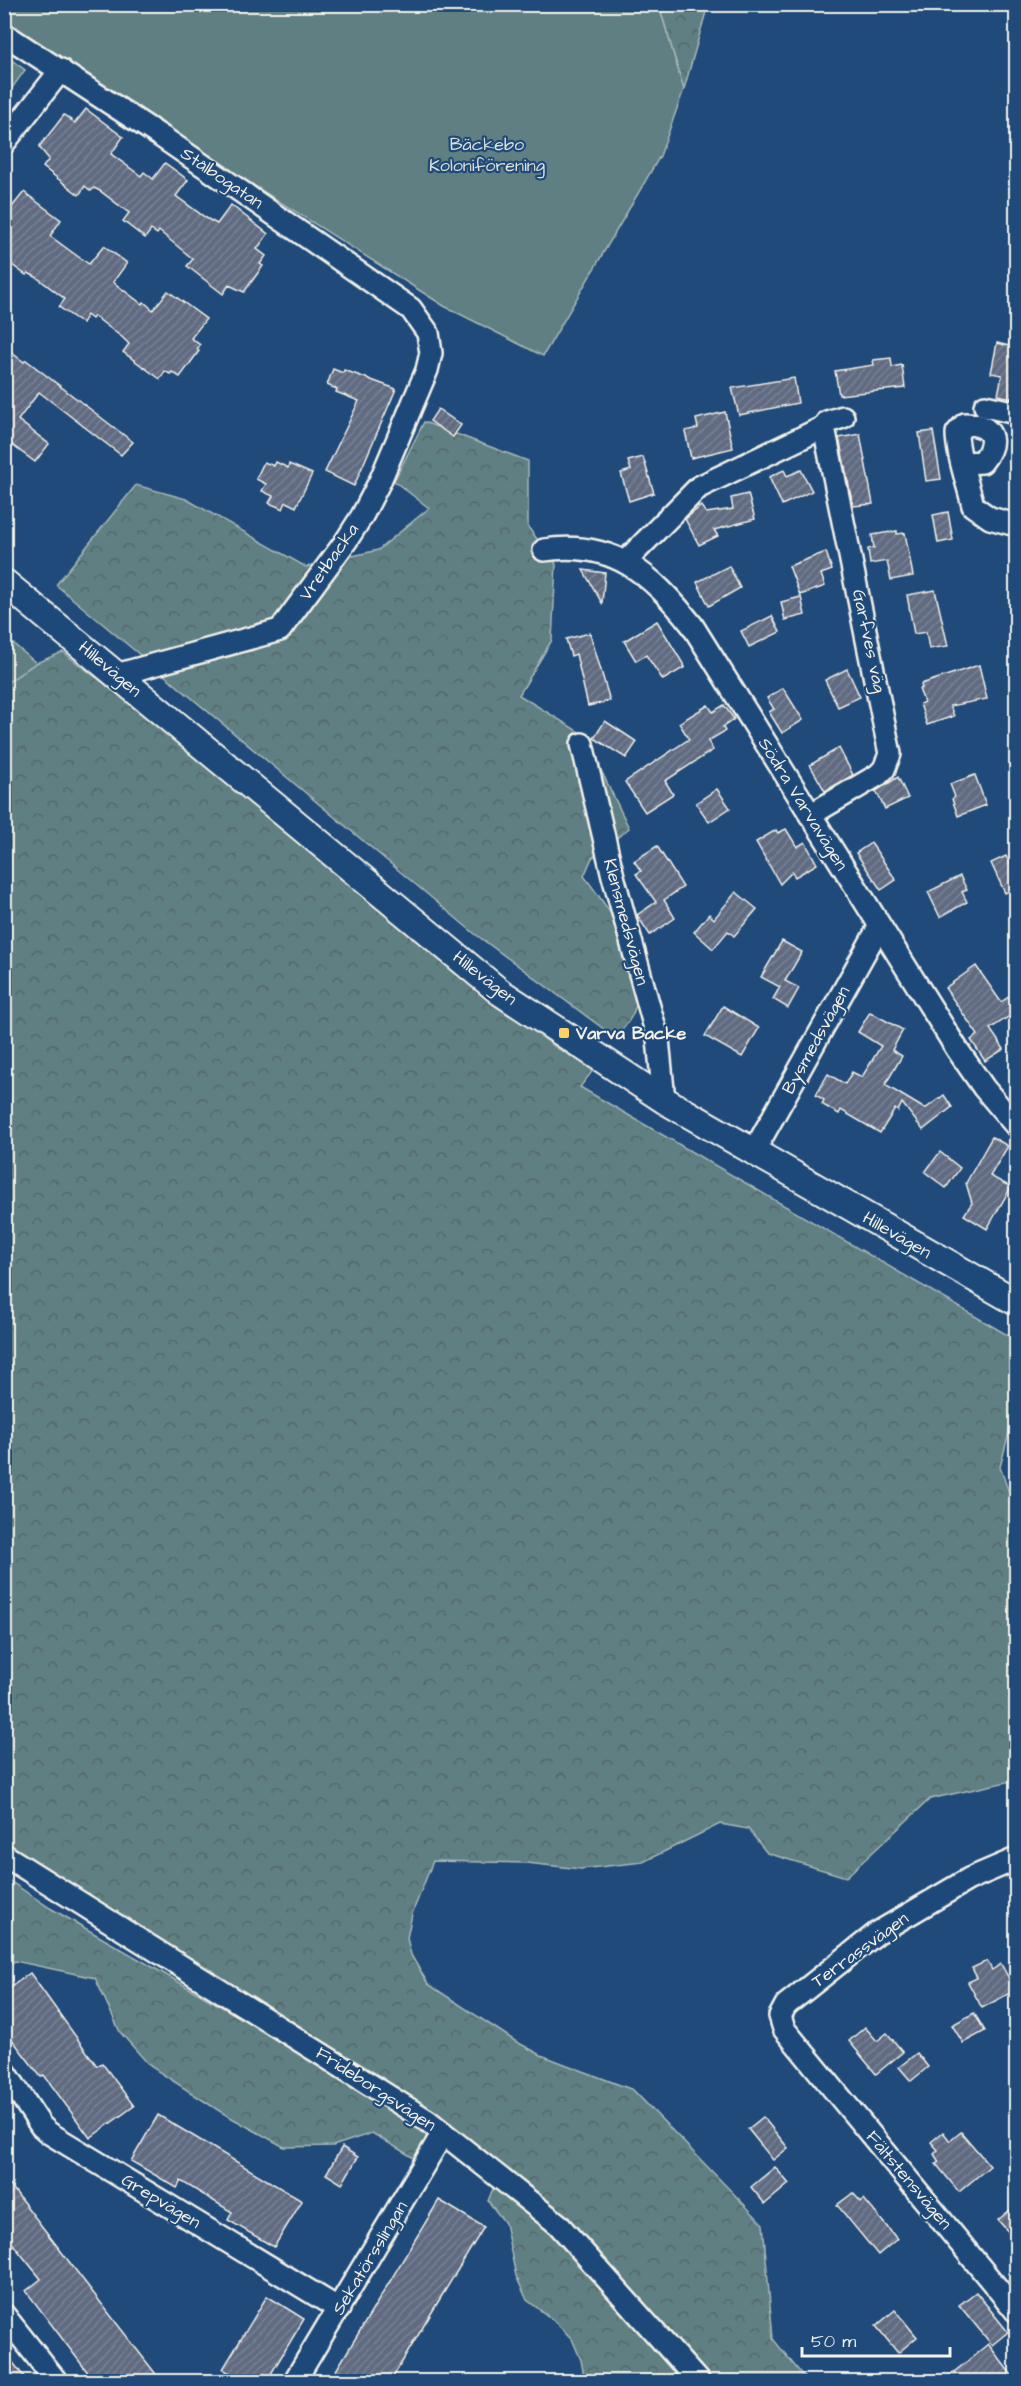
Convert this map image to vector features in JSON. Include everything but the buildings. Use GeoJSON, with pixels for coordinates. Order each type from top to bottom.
{"type":"FeatureCollection","features":[{"type":"Feature","properties":{"kind":"street","name":"Stålbogatan"},"geometry":{"type":"LineString","coordinates":[[4,34],[352,267],[411,309],[428,333]]}},
{"type":"Feature","properties":{"kind":"street"},"geometry":{"type":"LineString","coordinates":[[4,143],[61,70]]}},
{"type":"Feature","properties":{"kind":"street","name":"Vretbacka"},"geometry":{"type":"LineString","coordinates":[[116,675],[280,630],[346,541],[380,481],[427,370],[431,353],[428,333]]}},
{"type":"Feature","properties":{"kind":"street"},"geometry":{"type":"LineString","coordinates":[[985,406],[1017,413]]}},
{"type":"Feature","properties":{"kind":"street"},"geometry":{"type":"LineString","coordinates":[[626,561],[699,487],[824,427],[827,422],[843,417]]}},
{"type":"Feature","properties":{"kind":"street","name":"Garfves väg"},"geometry":{"type":"LineString","coordinates":[[810,815],[878,775],[884,769],[890,754],[824,427]]}},
{"type":"Feature","properties":{"kind":"street"},"geometry":{"type":"LineString","coordinates":[[964,463],[973,506],[990,518],[1017,525]]}},
{"type":"Feature","properties":{"kind":"street","name":"Södra Varvavägen"},"geometry":{"type":"LineString","coordinates":[[544,550],[582,550],[626,561],[659,585],[692,625],[879,927],[984,1088],[1017,1126]]}},
{"type":"Feature","properties":{"kind":"street","name":"Hillevägen"},"geometry":{"type":"LineString","coordinates":[[4,582],[500,992],[664,1100],[1017,1302]]}},
{"type":"Feature","properties":{"kind":"street","name":"Klensmedsvägen"},"geometry":{"type":"LineString","coordinates":[[582,744],[613,876],[658,1039],[664,1100]]}},
{"type":"Feature","properties":{"kind":"street","name":"Bysmedsvägen"},"geometry":{"type":"LineString","coordinates":[[753,1153],[879,927]]}},
{"type":"Feature","properties":{"kind":"street","name":"Frideborgsvägen"},"geometry":{"type":"LineString","coordinates":[[4,1855],[443,2133],[558,2224],[699,2382]]}},
{"type":"Feature","properties":{"kind":"street","name":"Terrassvägen"},"geometry":{"type":"LineString","coordinates":[[801,2050],[780,2023],[780,2016],[786,2005],[885,1928],[969,1879],[1017,1859]]}},
{"type":"Feature","properties":{"kind":"street","name":"Fältstensvägen"},"geometry":{"type":"LineString","coordinates":[[801,2050],[1017,2311]]}},
{"type":"Feature","properties":{"kind":"street","name":"Grepvägen"},"geometry":{"type":"LineString","coordinates":[[4,2070],[41,2126],[49,2133],[339,2309]]}},
{"type":"Feature","properties":{"kind":"street","name":"Sekatörsslingan"},"geometry":{"type":"LineString","coordinates":[[294,2382],[443,2133]]}},
{"type":"Feature","properties":{"kind":"street"},"geometry":{"type":"LineString","coordinates":[[4,2315],[57,2382]]}},
{"type":"Feature","properties":{"kind":"green space","name":"Bäckebo Koloniförening"},"geometry":{"type":"Polygon","coordinates":[[[4,5],[659,5],[684,89],[660,156],[543,356],[444,306],[5,27],[4,5]]]}},
{"type":"Feature","properties":{"kind":"green space"},"geometry":{"type":"Polygon","coordinates":[[[659,5],[708,5],[684,89],[659,5]]]}},
{"type":"Feature","properties":{"kind":"green space"},"geometry":{"type":"Polygon","coordinates":[[[5,55],[25,70],[5,98],[5,55]]]}},
{"type":"Feature","properties":{"kind":"green space"},"geometry":{"type":"Polygon","coordinates":[[[424,422],[528,461],[528,527],[556,564],[552,640],[519,695],[584,735],[629,828],[592,858],[584,876],[625,939],[636,975],[637,993],[634,1011],[616,1038],[475,934],[56,585],[136,485],[186,499],[306,567],[378,550],[429,508],[394,481],[424,422]]]}},
{"type":"Feature","properties":{"kind":"green space"},"geometry":{"type":"Polygon","coordinates":[[[4,636],[36,663],[5,685],[4,685],[4,636]]]}},
{"type":"Feature","properties":{"kind":"green space"},"geometry":{"type":"Polygon","coordinates":[[[63,652],[155,723],[511,1014],[557,1048],[594,1069],[580,1087],[1016,1340],[1016,1406],[1000,1467],[1011,1498],[1016,1495],[1016,1780],[930,1799],[846,1877],[767,1853],[748,1829],[720,1824],[643,1862],[581,1869],[526,1863],[433,1861],[412,1914],[407,1938],[411,1955],[428,1984],[515,2041],[541,2055],[633,2090],[763,2224],[773,2339],[807,2381],[708,2381],[585,2239],[382,2081],[5,1843],[4,685],[36,663],[63,652]]]}},
{"type":"Feature","properties":{"kind":"green space"},"geometry":{"type":"Polygon","coordinates":[[[4,1877],[50,1908],[385,2101],[428,2130],[419,2161],[372,2133],[333,2146],[284,2147],[221,2112],[150,2066],[120,2032],[95,1978],[15,1961],[5,1966],[4,1877]]]}},
{"type":"Feature","properties":{"kind":"green space"},"geometry":{"type":"Polygon","coordinates":[[[495,2184],[553,2234],[686,2381],[585,2381],[581,2360],[572,2339],[553,2320],[527,2300],[516,2276],[505,2223],[488,2201],[495,2184]]]}},
{"type":"Feature","properties":{"kind":"place","name":"Varva Backe"},"geometry":{"type":"Point","coordinates":[564,1033]}}]}
